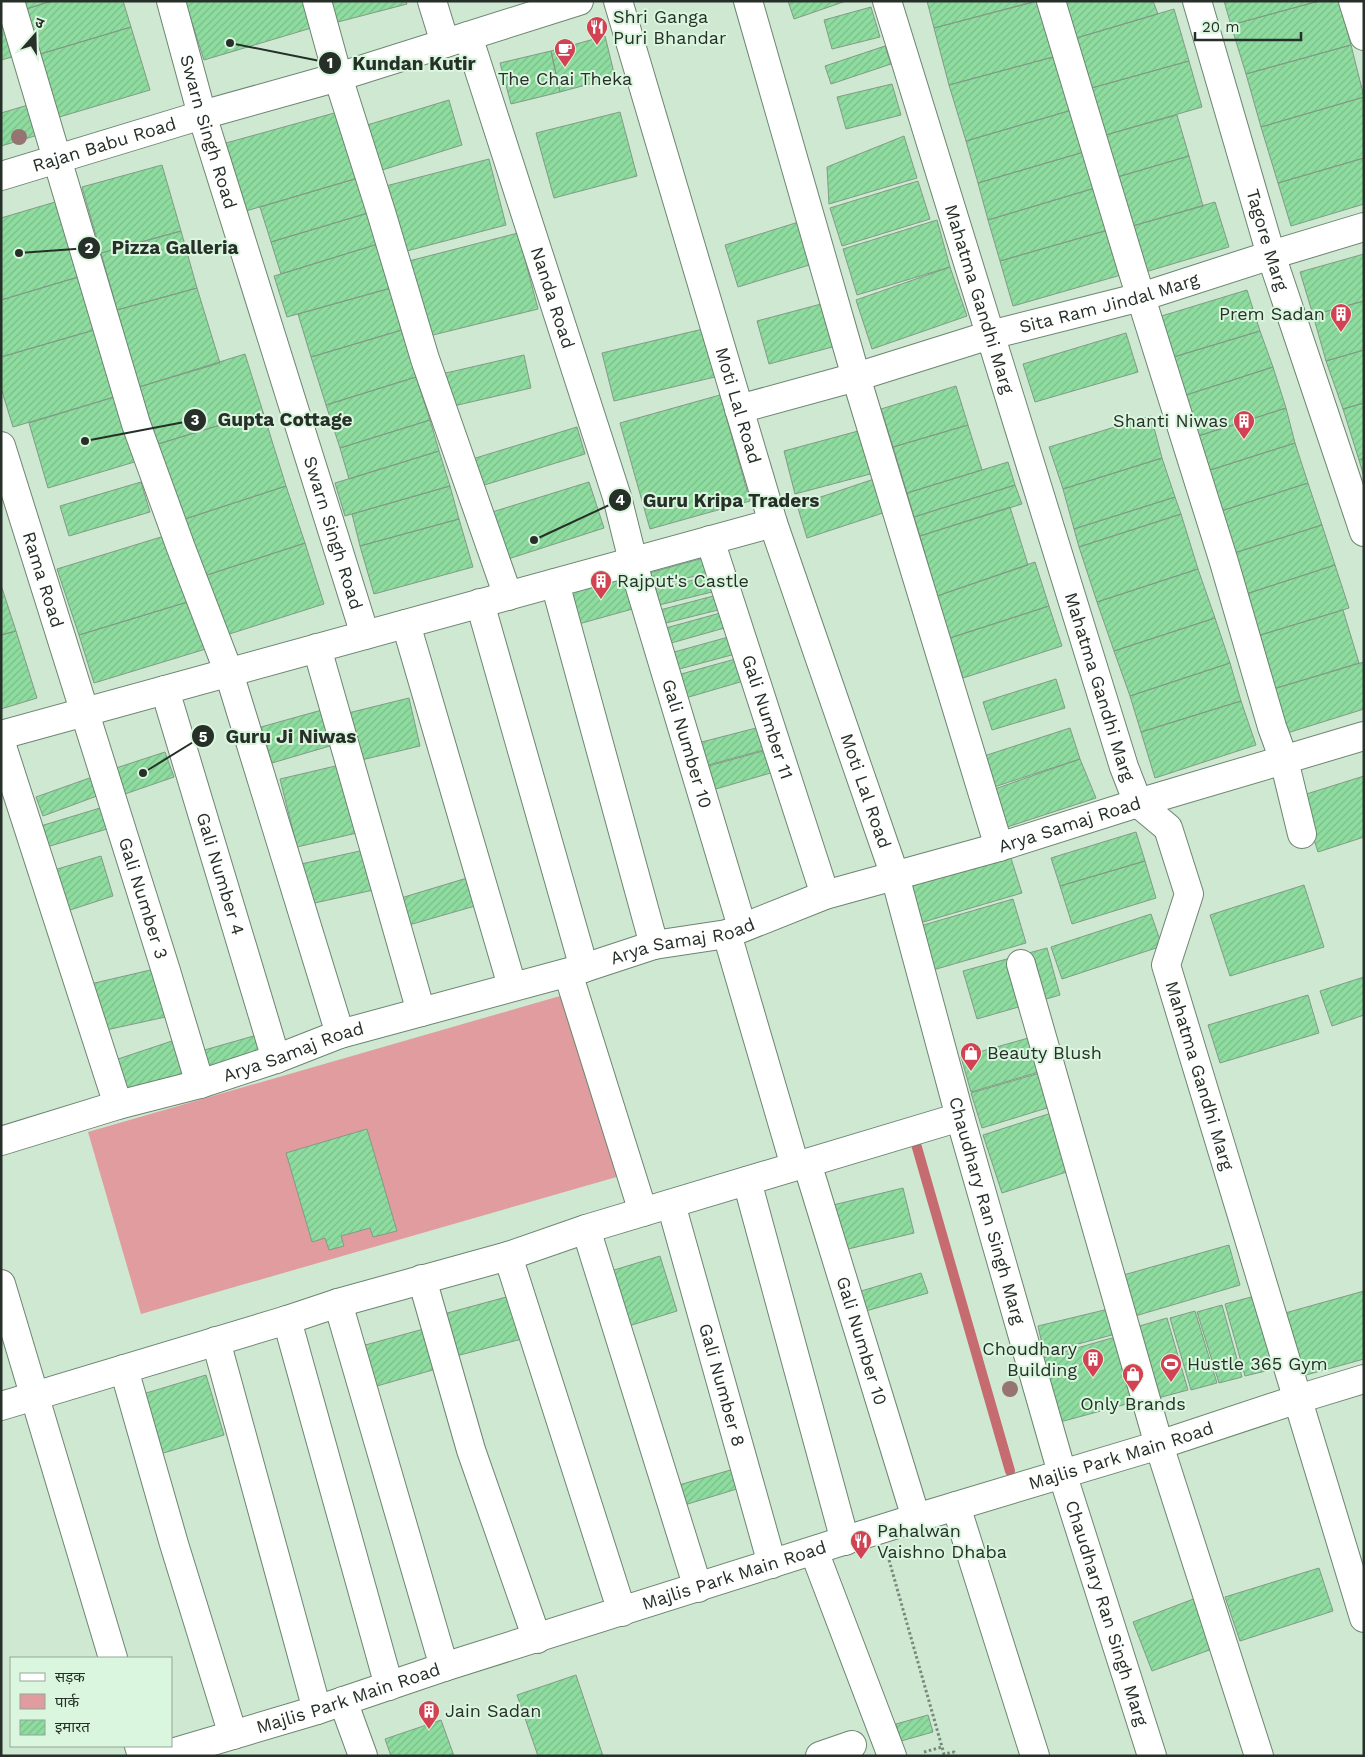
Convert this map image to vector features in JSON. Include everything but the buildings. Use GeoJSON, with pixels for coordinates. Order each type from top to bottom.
{"type":"FeatureCollection","features":[{"type":"Feature","properties":{"kind":"street"},"geometry":{"type":"LineString","coordinates":[[10,1],[136,424],[229,673],[340,1034]]}},
{"type":"Feature","properties":{"kind":"street","name":"Swarn Singh Road"},"geometry":{"type":"LineString","coordinates":[[171,1],[202,115],[365,635]]}},
{"type":"Feature","properties":{"kind":"street"},"geometry":{"type":"LineString","coordinates":[[318,1],[338,77],[425,359],[508,596]]}},
{"type":"Feature","properties":{"kind":"street","name":"Nanda Road"},"geometry":{"type":"LineString","coordinates":[[432,1],[457,40],[617,497],[633,561]]}},
{"type":"Feature","properties":{"kind":"street","name":"Rajan Babu Road"},"geometry":{"type":"LineString","coordinates":[[1,176],[202,115],[338,77],[579,1]]}},
{"type":"Feature","properties":{"kind":"street","name":"Moti Lal Road"},"geometry":{"type":"LineString","coordinates":[[618,1],[773,523],[896,876],[923,980]]}},
{"type":"Feature","properties":{"kind":"street"},"geometry":{"type":"LineString","coordinates":[[748,1],[856,377],[999,847]]}},
{"type":"Feature","properties":{"kind":"street","name":"Mahatma Gandhi Marg"},"geometry":{"type":"LineString","coordinates":[[887,1],[1121,758],[1138,803],[1168,828],[1188,894],[1166,966],[1364,1618]]}},
{"type":"Feature","properties":{"kind":"street"},"geometry":{"type":"LineString","coordinates":[[1051,1],[1224,562],[1272,727],[1284,760],[1302,834]]}},
{"type":"Feature","properties":{"kind":"street","name":"Tagore Marg"},"geometry":{"type":"LineString","coordinates":[[1197,1],[1271,255],[1364,532]]}},
{"type":"Feature","properties":{"kind":"street"},"geometry":{"type":"LineString","coordinates":[[1354,1],[1364,36]]}},
{"type":"Feature","properties":{"kind":"street","name":"Sita Ram Jindal Marg"},"geometry":{"type":"LineString","coordinates":[[739,409],[856,377],[990,335],[1141,297],[1364,227]]}},
{"type":"Feature","properties":{"kind":"street","name":"Rama Road"},"geometry":{"type":"LineString","coordinates":[[1,446],[85,712]]}},
{"type":"Feature","properties":{"kind":"street"},"geometry":{"type":"LineString","coordinates":[[1,735],[773,523]]}},
{"type":"Feature","properties":{"kind":"street","name":"Gali Number 11"},"geometry":{"type":"LineString","coordinates":[[710,540],[825,895]]}},
{"type":"Feature","properties":{"kind":"street","name":"Gali Number 10"},"geometry":{"type":"LineString","coordinates":[[633,561],[734,930],[801,1165],[916,1518]]}},
{"type":"Feature","properties":{"kind":"street"},"geometry":{"type":"LineString","coordinates":[[555,583],[654,945]]}},
{"type":"Feature","properties":{"kind":"street"},"geometry":{"type":"LineString","coordinates":[[480,603],[576,970],[643,1212]]}},
{"type":"Feature","properties":{"kind":"street"},"geometry":{"type":"LineString","coordinates":[[406,624],[512,986]]}},
{"type":"Feature","properties":{"kind":"street"},"geometry":{"type":"LineString","coordinates":[[317,648],[421,1012]]}},
{"type":"Feature","properties":{"kind":"street","name":"Gali Number 4"},"geometry":{"type":"LineString","coordinates":[[165,690],[276,1059]]}},
{"type":"Feature","properties":{"kind":"street","name":"Gali Number 3"},"geometry":{"type":"LineString","coordinates":[[85,712],[200,1084]]}},
{"type":"Feature","properties":{"kind":"street","name":"Arya Samaj Road"},"geometry":{"type":"LineString","coordinates":[[1,1141],[118,1105],[200,1084],[276,1059],[340,1034],[576,970],[654,945],[734,930],[825,895],[999,847],[1138,803],[1364,736]]}},
{"type":"Feature","properties":{"kind":"street"},"geometry":{"type":"LineString","coordinates":[[1,742],[118,1105]]}},
{"type":"Feature","properties":{"kind":"street"},"geometry":{"type":"LineString","coordinates":[[1020,964],[1159,1445],[1259,1756]]}},
{"type":"Feature","properties":{"kind":"street","name":"Chaudhary Ran Singh Marg"},"geometry":{"type":"LineString","coordinates":[[923,980],[960,1117],[1062,1473],[1152,1756]]}},
{"type":"Feature","properties":{"kind":"street"},"geometry":{"type":"LineString","coordinates":[[1,1406],[338,1303],[508,1256],[643,1212],[960,1117]]}},
{"type":"Feature","properties":{"kind":"street"},"geometry":{"type":"LineString","coordinates":[[747,1181],[845,1541]]}},
{"type":"Feature","properties":{"kind":"street","name":"Gali Number 8"},"geometry":{"type":"LineString","coordinates":[[671,1204],[772,1564]]}},
{"type":"Feature","properties":{"kind":"street"},"geometry":{"type":"LineString","coordinates":[[586,1230],[698,1588]]}},
{"type":"Feature","properties":{"kind":"street"},"geometry":{"type":"LineString","coordinates":[[508,1256],[622,1612]]}},
{"type":"Feature","properties":{"kind":"street"},"geometry":{"type":"LineString","coordinates":[[422,1279],[471,1450],[537,1638]]}},
{"type":"Feature","properties":{"kind":"street"},"geometry":{"type":"LineString","coordinates":[[1,1285],[113,1657]]}},
{"type":"Feature","properties":{"kind":"street"},"geometry":{"type":"LineString","coordinates":[[338,1303],[444,1667]]}},
{"type":"Feature","properties":{"kind":"street"},"geometry":{"type":"LineString","coordinates":[[287,1320],[389,1686]]}},
{"type":"Feature","properties":{"kind":"street"},"geometry":{"type":"LineString","coordinates":[[216,1341],[317,1710]]}},
{"type":"Feature","properties":{"kind":"street"},"geometry":{"type":"LineString","coordinates":[[124,1369],[174,1544],[233,1735]]}},
{"type":"Feature","properties":{"kind":"street","name":"Majlis Park Main Road"},"geometry":{"type":"LineString","coordinates":[[163,1756],[317,1710],[444,1667],[916,1518],[1159,1445],[1364,1379]]}},
{"type":"Feature","properties":{"kind":"street"},"geometry":{"type":"LineString","coordinates":[[956,1506],[1036,1756]]}},
{"type":"Feature","properties":{"kind":"street"},"geometry":{"type":"LineString","coordinates":[[814,1551],[906,1755]]}},
{"type":"Feature","properties":{"kind":"street"},"geometry":{"type":"LineString","coordinates":[[344,1701],[362,1756]]}},
{"type":"Feature","properties":{"kind":"street"},"geometry":{"type":"LineString","coordinates":[[820,1756],[852,1744]]}},
{"type":"Feature","properties":{"kind":"path"},"geometry":{"type":"LineString","coordinates":[[880,1530],[918,1657],[944,1754],[954,1752],[955,1756]]}},
{"type":"Feature","properties":{"kind":"path"},"geometry":{"type":"LineString","coordinates":[[906,1755],[942,1747]]}},
{"type":"Feature","properties":{"kind":"green space"},"geometry":{"type":"Polygon","coordinates":[[[567,994],[620,1176],[141,1314],[88,1132],[567,994]]]}},
{"type":"Feature","properties":{"kind":"waterway"},"geometry":{"type":"LineString","coordinates":[[914,1137],[1010,1471]]}},
{"type":"Feature","properties":{"kind":"place","name":"Kundan Kutir"},"geometry":{"type":"Point","coordinates":[230,43]}},
{"type":"Feature","properties":{"kind":"place","name":"Shri Ganga Puri Bhandar"},"geometry":{"type":"Point","coordinates":[597,46]}},
{"type":"Feature","properties":{"kind":"place","name":"The Chai Theka"},"geometry":{"type":"Point","coordinates":[565,68]}},
{"type":"Feature","properties":{"kind":"place","name":"Pizza Galleria"},"geometry":{"type":"Point","coordinates":[19,253]}},
{"type":"Feature","properties":{"kind":"place","name":"Prem Sadan"},"geometry":{"type":"Point","coordinates":[1341,333]}},
{"type":"Feature","properties":{"kind":"place","name":"Shanti Niwas"},"geometry":{"type":"Point","coordinates":[1244,440]}},
{"type":"Feature","properties":{"kind":"place","name":"Gupta Cottage"},"geometry":{"type":"Point","coordinates":[85,441]}},
{"type":"Feature","properties":{"kind":"place","name":"Guru Kripa Traders"},"geometry":{"type":"Point","coordinates":[534,540]}},
{"type":"Feature","properties":{"kind":"place","name":"Rajput's Castle"},"geometry":{"type":"Point","coordinates":[601,600]}},
{"type":"Feature","properties":{"kind":"place","name":"Guru Ji Niwas"},"geometry":{"type":"Point","coordinates":[143,773]}},
{"type":"Feature","properties":{"kind":"place","name":"Beauty Blush"},"geometry":{"type":"Point","coordinates":[971,1072]}},
{"type":"Feature","properties":{"kind":"place","name":"Choudhary Building"},"geometry":{"type":"Point","coordinates":[1093,1378]}},
{"type":"Feature","properties":{"kind":"place","name":"Hustle 365 Gym"},"geometry":{"type":"Point","coordinates":[1171,1383]}},
{"type":"Feature","properties":{"kind":"place","name":"Only Brands"},"geometry":{"type":"Point","coordinates":[1133,1393]}},
{"type":"Feature","properties":{"kind":"place","name":"Pahalwan Vaishno Dhaba"},"geometry":{"type":"Point","coordinates":[861,1560]}},
{"type":"Feature","properties":{"kind":"place","name":"Jain Sadan"},"geometry":{"type":"Point","coordinates":[429,1730]}}]}
